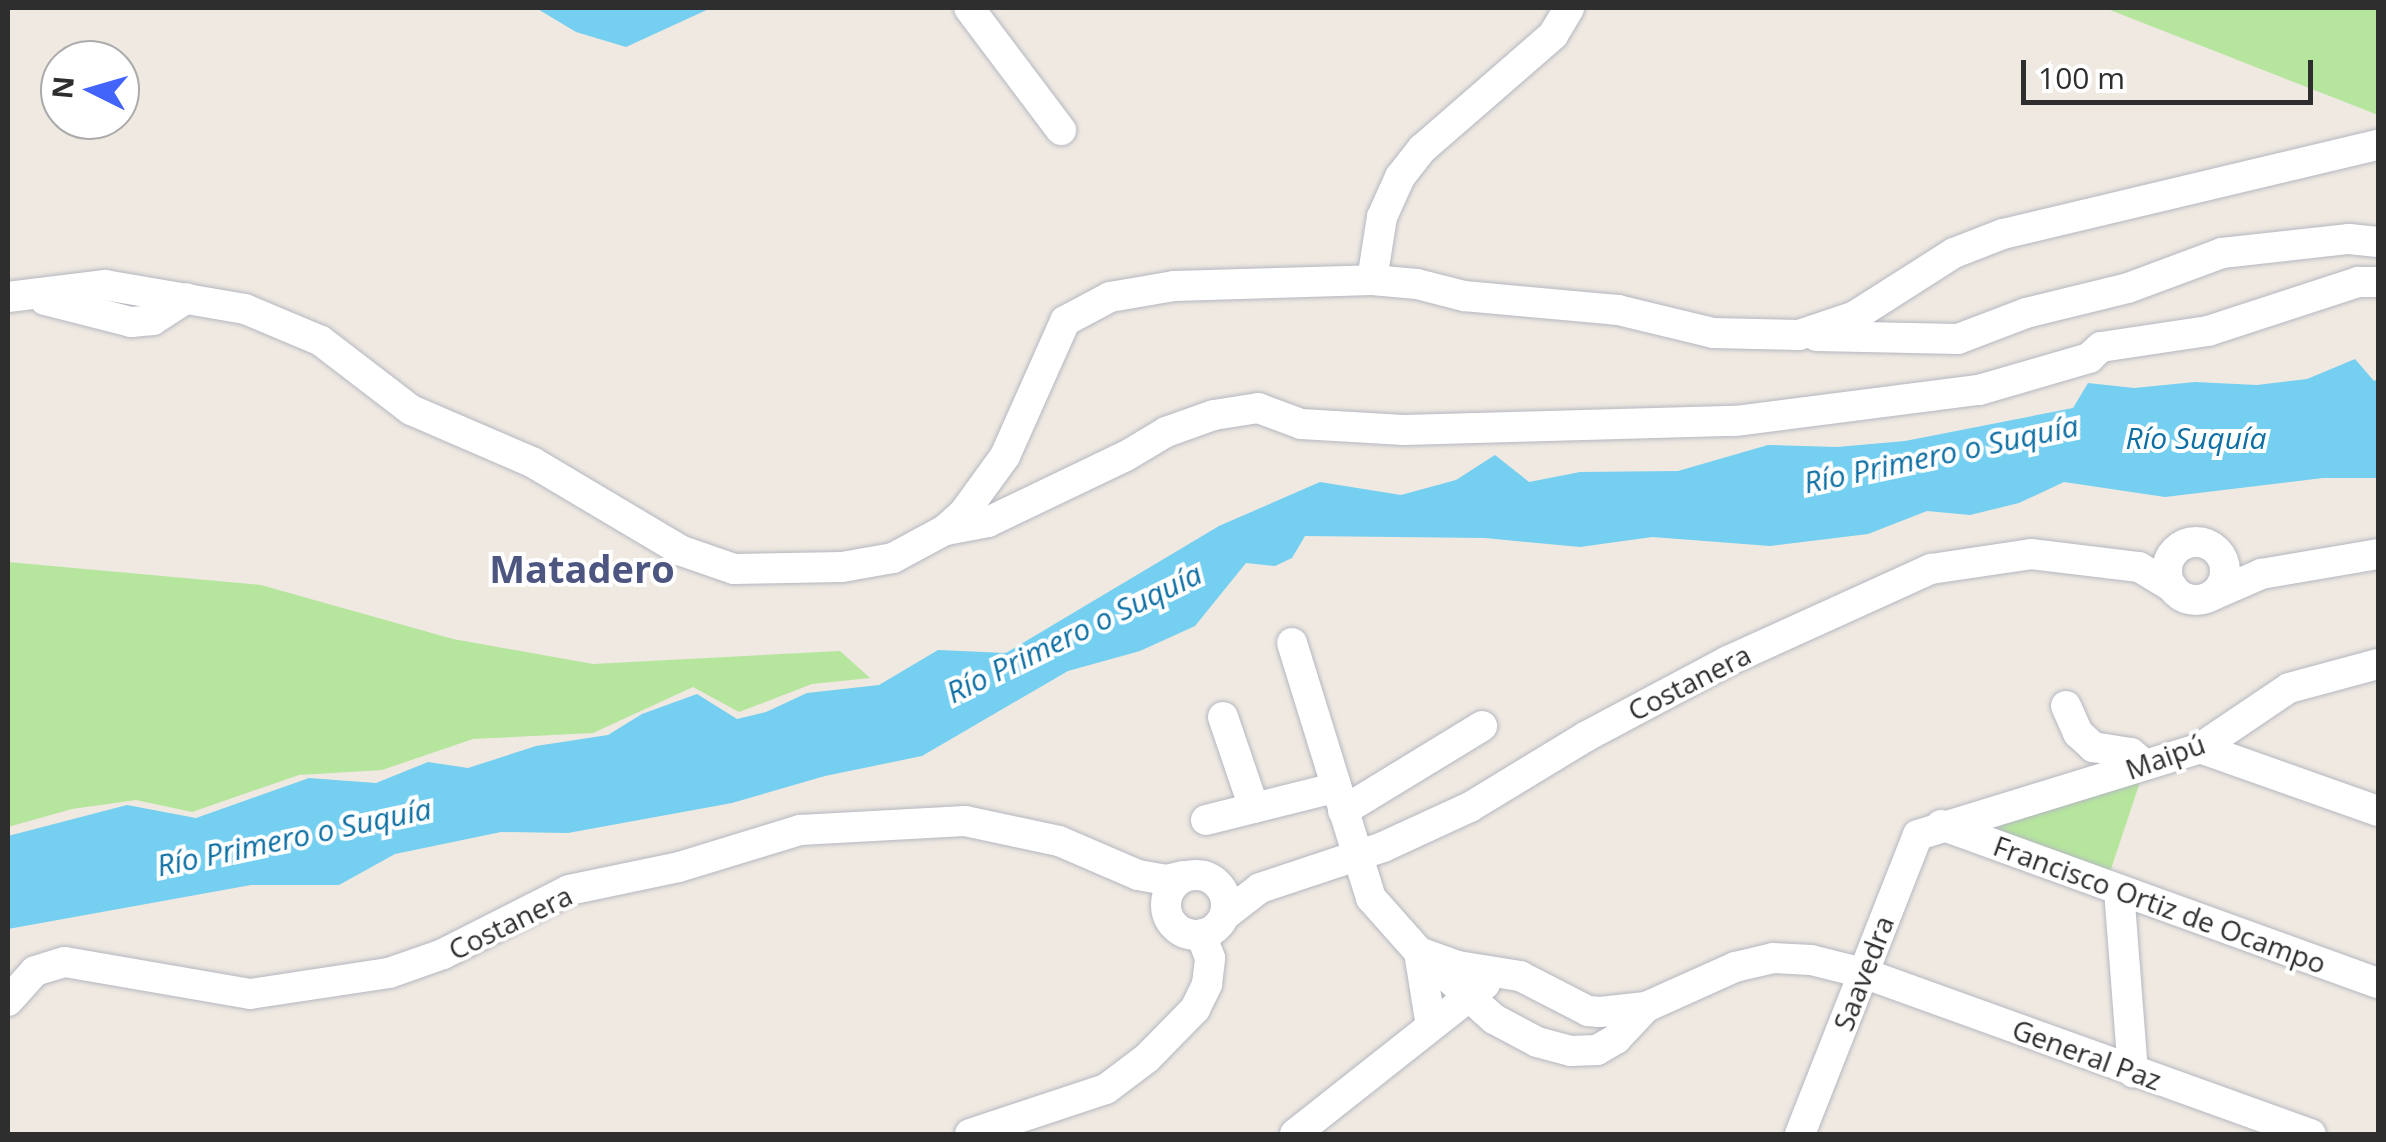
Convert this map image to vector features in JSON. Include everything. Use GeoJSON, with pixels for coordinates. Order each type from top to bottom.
{"type":"FeatureCollection","features":[{"type":"Feature","properties":{"kind":"street"},"geometry":{"type":"LineString","coordinates":[[968,8],[1061,130]]}},
{"type":"Feature","properties":{"kind":"street"},"geometry":{"type":"LineString","coordinates":[[1372,280],[1382,217],[1400,177],[1422,149],[1553,35],[1569,8]]}},
{"type":"Feature","properties":{"kind":"street"},"geometry":{"type":"LineString","coordinates":[[1799,335],[1856,316],[1954,253],[2003,234],[2286,170],[2378,144]]}},
{"type":"Feature","properties":{"kind":"street"},"geometry":{"type":"LineString","coordinates":[[946,530],[994,474],[1055,338],[1078,310],[1110,297],[1174,286],[1372,280],[1417,284],[1464,296],[1618,310],[1712,333],[1958,338],[2128,288],[2222,253],[2350,239],[2378,242]]}},
{"type":"Feature","properties":{"kind":"street"},"geometry":{"type":"LineString","coordinates":[[18,297],[105,285],[246,309],[321,341],[411,410],[532,462],[657,538],[734,569],[872,563],[893,558],[946,530],[988,522],[1074,477],[1126,456],[1166,432],[1214,415],[1258,408],[1301,424],[1404,430],[1736,421],[1978,390],[2088,358],[2101,347],[2208,330],[2358,282],[2378,282]]}},
{"type":"Feature","properties":{"kind":"street"},"geometry":{"type":"LineString","coordinates":[[2058,306],[2086,327],[2101,347]]}},
{"type":"Feature","properties":{"kind":"street"},"geometry":{"type":"LineString","coordinates":[[2139,567],[2202,543],[2260,574]]}},
{"type":"Feature","properties":{"kind":"street"},"geometry":{"type":"LineString","coordinates":[[2172,587],[2167,570],[2174,552]]}},
{"type":"Feature","properties":{"kind":"street","name":"Costanera"},"geometry":{"type":"LineString","coordinates":[[8,1001],[35,971],[65,962],[250,994],[389,974],[443,954],[569,890],[679,867],[800,830],[965,821],[1041,836],[1138,875],[1166,880],[1199,878],[1235,888],[1260,888],[1355,858],[1470,807],[1587,736],[1728,661],[1911,576],[1964,562],[2031,554],[2139,567],[2194,600],[2212,596]]}},
{"type":"Feature","properties":{"kind":"street"},"geometry":{"type":"LineString","coordinates":[[2212,596],[2224,572],[2219,554]]}},
{"type":"Feature","properties":{"kind":"street"},"geometry":{"type":"LineString","coordinates":[[2212,596],[2260,574],[2378,554]]}},
{"type":"Feature","properties":{"kind":"street"},"geometry":{"type":"LineString","coordinates":[[1292,643],[1355,858],[1371,898],[1419,952],[1518,1033],[1570,1051],[1597,1050],[1616,1039],[1646,1008]]}},
{"type":"Feature","properties":{"kind":"street","name":"Maipú"},"geometry":{"type":"LineString","coordinates":[[1941,825],[2200,748],[2289,688],[2378,664]]}},
{"type":"Feature","properties":{"kind":"street"},"geometry":{"type":"LineString","coordinates":[[2066,706],[2078,733],[2093,746],[2131,753],[2145,765]]}},
{"type":"Feature","properties":{"kind":"street"},"geometry":{"type":"LineString","coordinates":[[1223,716],[1254,808]]}},
{"type":"Feature","properties":{"kind":"street"},"geometry":{"type":"LineString","coordinates":[[1206,820],[1254,808],[1339,799],[1482,726]]}},
{"type":"Feature","properties":{"kind":"street"},"geometry":{"type":"LineString","coordinates":[[2200,748],[2378,811]]}},
{"type":"Feature","properties":{"kind":"street","name":"Francisco Ortiz de Ocampo"},"geometry":{"type":"LineString","coordinates":[[1941,825],[2378,983]]}},
{"type":"Feature","properties":{"kind":"street","name":"Saavedra"},"geometry":{"type":"LineString","coordinates":[[1800,1134],[1913,844],[1926,830],[1941,825]]}},
{"type":"Feature","properties":{"kind":"street","name":"Costanera"},"geometry":{"type":"LineString","coordinates":[[1138,875],[1166,908],[1174,926],[1200,936],[1216,929],[1225,916],[1260,888]]}},
{"type":"Feature","properties":{"kind":"street"},"geometry":{"type":"LineString","coordinates":[[1166,908],[1170,890],[1199,878],[1225,896],[1225,916]]}},
{"type":"Feature","properties":{"kind":"street"},"geometry":{"type":"LineString","coordinates":[[2118,890],[2133,1072]]}},
{"type":"Feature","properties":{"kind":"street"},"geometry":{"type":"LineString","coordinates":[[970,1134],[1090,1096],[1146,1058],[1194,1009],[1207,984],[1210,958],[1200,936]]}},
{"type":"Feature","properties":{"kind":"street"},"geometry":{"type":"LineString","coordinates":[[1419,952],[1458,966],[1500,970],[1588,1011],[1646,1008]]}},
{"type":"Feature","properties":{"kind":"street"},"geometry":{"type":"LineString","coordinates":[[1419,952],[1432,1026]]}},
{"type":"Feature","properties":{"kind":"street","name":"General Paz"},"geometry":{"type":"LineString","coordinates":[[1646,1008],[1704,978],[1773,958],[1812,960],[1863,973],[2311,1134]]}},
{"type":"Feature","properties":{"kind":"street"},"geometry":{"type":"LineString","coordinates":[[1295,1134],[1500,970]]}},
{"type":"Feature","properties":{"kind":"green space"},"geometry":{"type":"Polygon","coordinates":[[[2105,8],[2378,8],[2378,115],[2105,8]]]}},
{"type":"Feature","properties":{"kind":"green space"},"geometry":{"type":"Polygon","coordinates":[[[8,562],[261,585],[453,639],[593,664],[840,651],[870,678],[812,684],[739,712],[693,687],[593,733],[473,739],[382,770],[299,775],[192,812],[136,800],[72,809],[8,827],[8,562]]]}},
{"type":"Feature","properties":{"kind":"green space"},"geometry":{"type":"Polygon","coordinates":[[[2140,782],[2110,872],[1996,832],[2003,823],[2140,782]]]}},
{"type":"Feature","properties":{"kind":"water"},"geometry":{"type":"Polygon","coordinates":[[[536,8],[711,8],[626,47],[576,32],[536,8]]]}},
{"type":"Feature","properties":{"kind":"water","name":"Río Suquía"},"geometry":{"type":"Polygon","coordinates":[[[2355,359],[2374,381],[2378,379],[2378,478],[2323,478],[2165,497],[2064,482],[2019,503],[1970,515],[1927,511],[1868,534],[1770,546],[1652,537],[1580,547],[1485,538],[1305,536],[1292,558],[1275,566],[1246,563],[1195,626],[1140,651],[1068,671],[922,756],[825,776],[732,803],[568,833],[501,832],[395,854],[339,885],[251,885],[8,929],[8,836],[127,805],[196,818],[309,778],[376,783],[428,762],[468,768],[536,746],[608,735],[642,714],[697,694],[737,719],[766,712],[807,693],[879,685],[938,650],[1006,653],[1219,526],[1320,482],[1401,495],[1456,480],[1495,455],[1529,482],[1580,472],[1678,471],[1768,445],[1837,447],[1905,441],[2073,408],[2088,383],[2134,388],[2195,382],[2257,385],[2307,379],[2355,359]]]}},
{"type":"Feature","properties":{"kind":"district","name":"Matadero"},"geometry":{"type":"Point","coordinates":[582,569]}},
{"type":"Feature","properties":{"kind":"water label","name":"Río Primero o Suquía"},"geometry":{"type":"Point","coordinates":[1941,454]}},
{"type":"Feature","properties":{"kind":"water label","name":"Río Primero o Suquía"},"geometry":{"type":"Point","coordinates":[1074,633]}},
{"type":"Feature","properties":{"kind":"water label","name":"Río Primero o Suquía"},"geometry":{"type":"Point","coordinates":[294,837]}}]}
